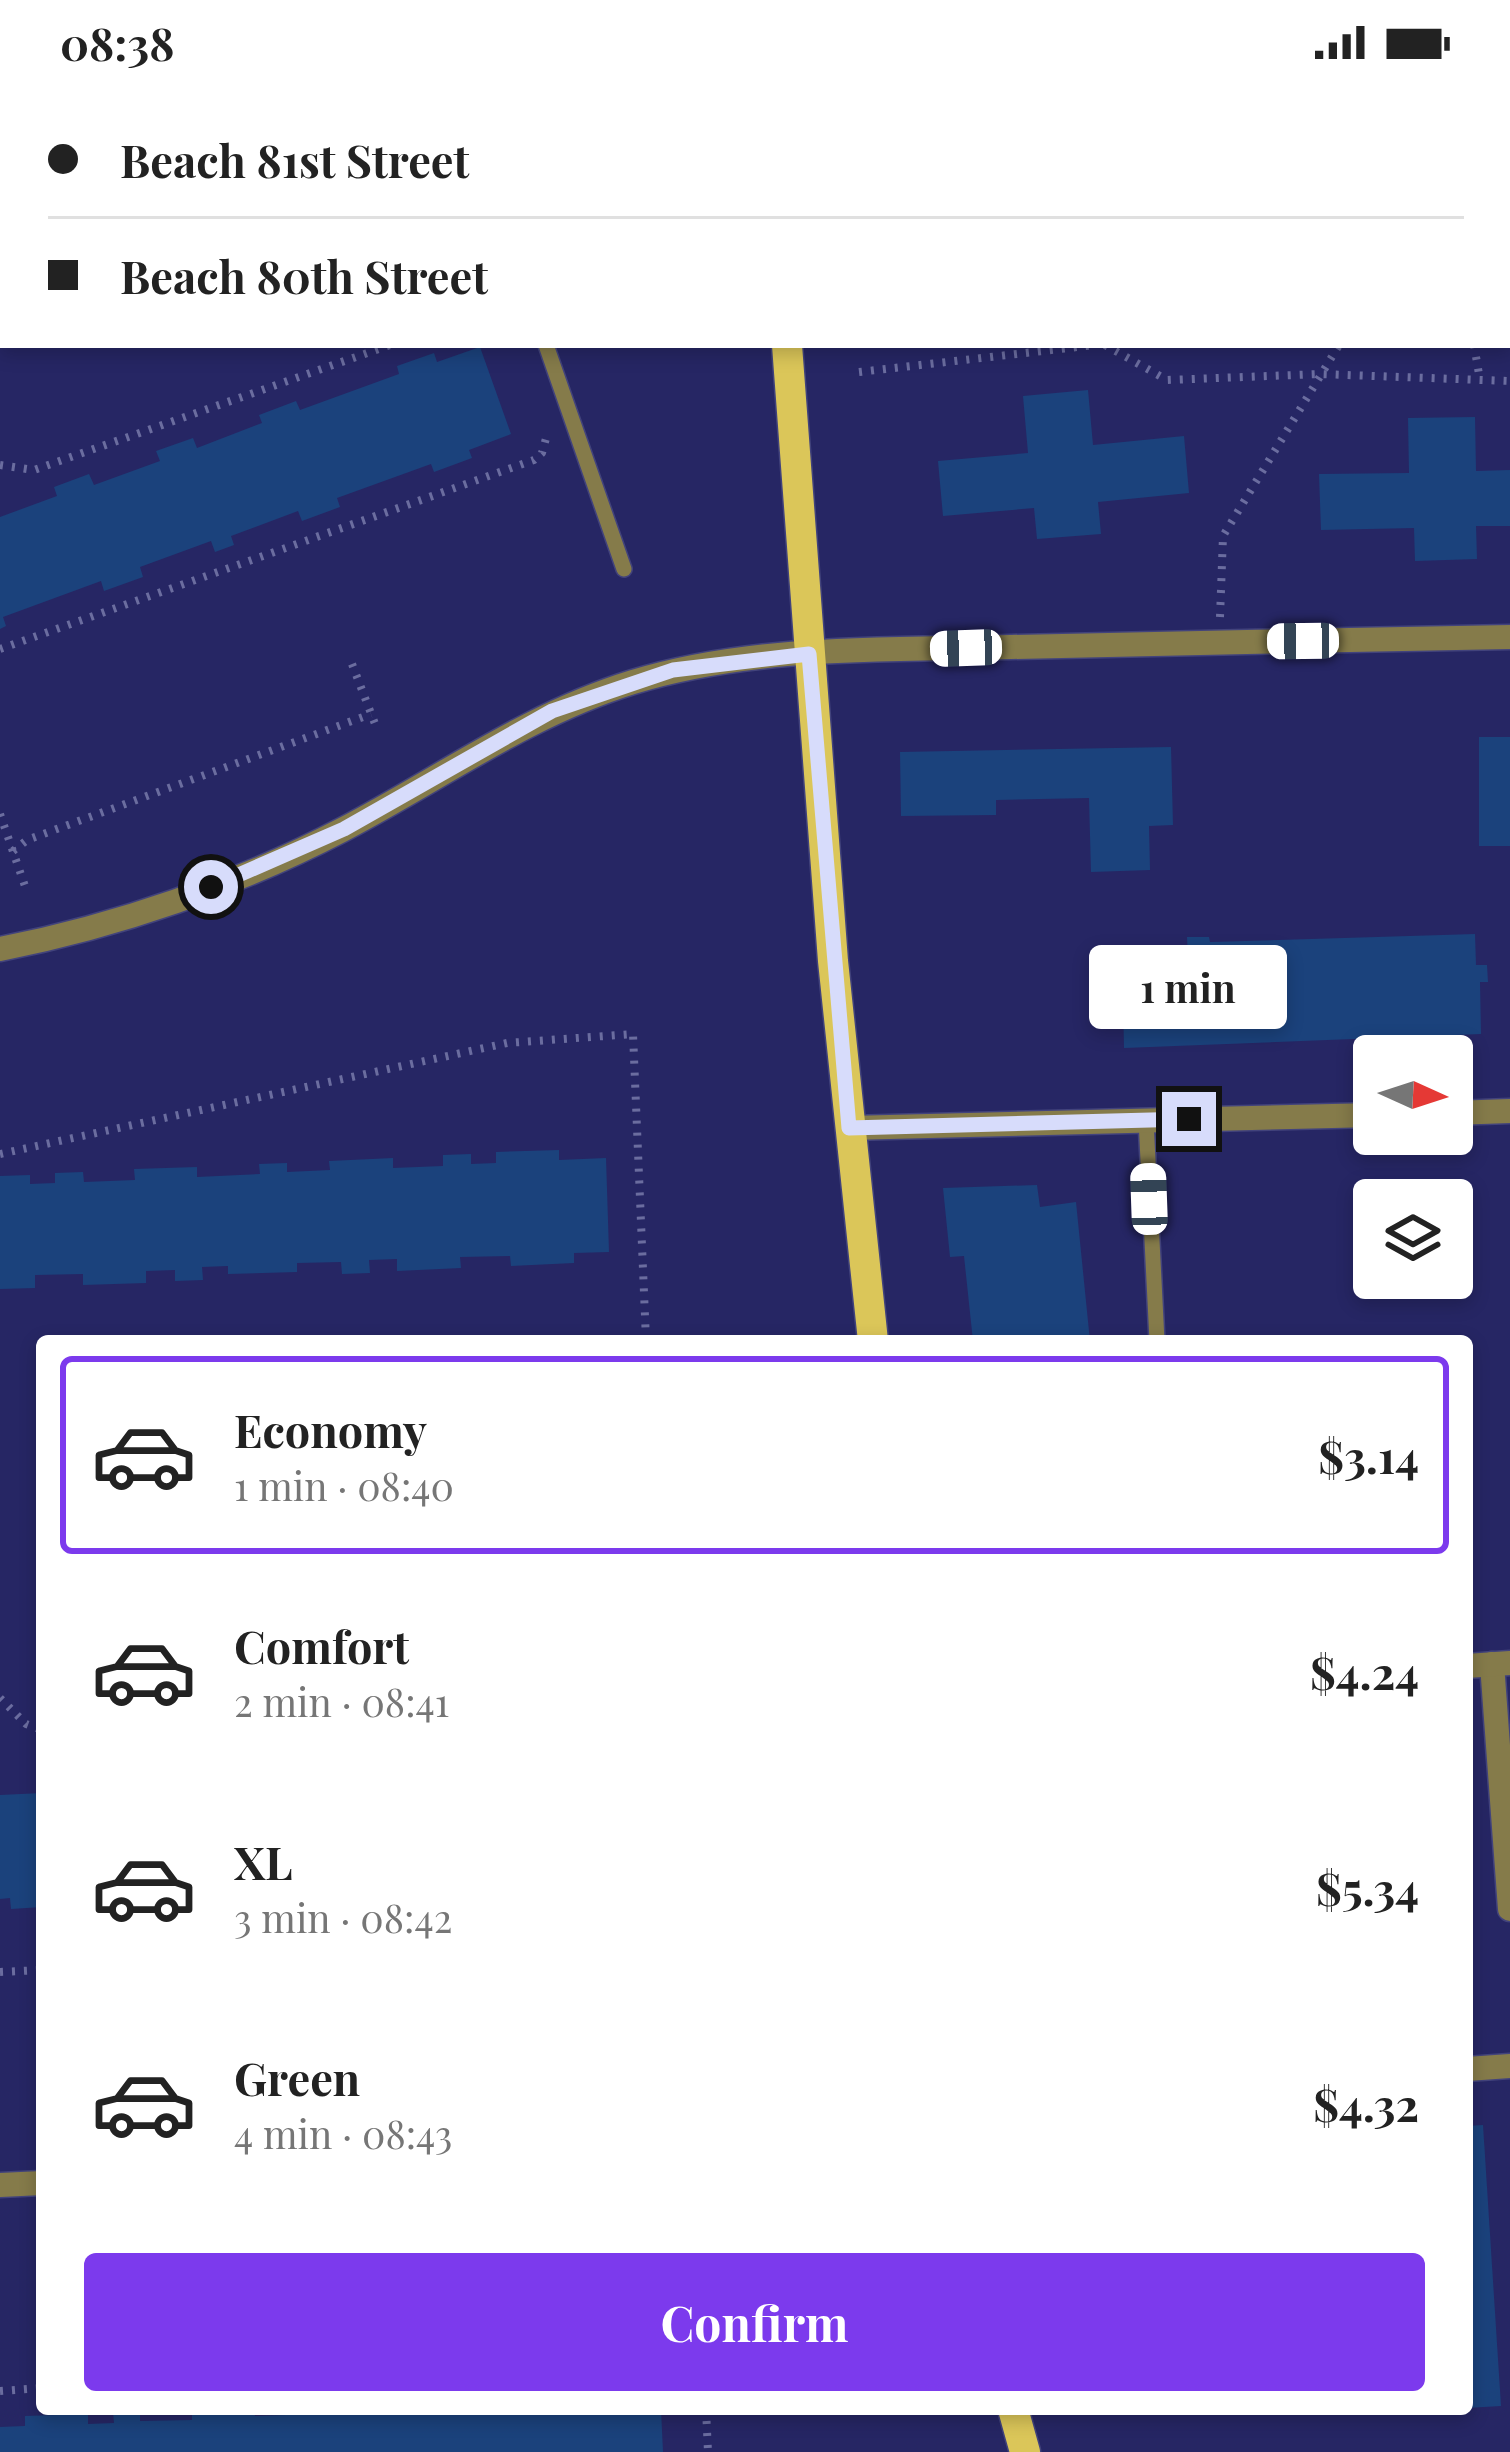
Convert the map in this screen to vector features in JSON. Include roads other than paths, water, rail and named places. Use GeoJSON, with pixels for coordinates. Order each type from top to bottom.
{"type":"FeatureCollection","features":[{"type":"Feature","properties":{"kind":"main road"},"geometry":{"type":"LineString","coordinates":[[787,348],[849,1128],[872,1335]]}},
{"type":"Feature","properties":{"kind":"main road"},"geometry":{"type":"LineString","coordinates":[[1015,2415],[1024,2452]]}},
{"type":"Feature","properties":{"kind":"street"},"geometry":{"type":"LineString","coordinates":[[0,949],[146,910],[268,864],[344,829],[513,730],[588,698],[673,670],[809,654],[1510,637]]}},
{"type":"Feature","properties":{"kind":"street"},"geometry":{"type":"LineString","coordinates":[[1473,1112],[1510,1111]]}},
{"type":"Feature","properties":{"kind":"street"},"geometry":{"type":"LineString","coordinates":[[849,1128],[1353,1115]]}},
{"type":"Feature","properties":{"kind":"street"},"geometry":{"type":"LineString","coordinates":[[1490,1664],[1510,1909]]}},
{"type":"Feature","properties":{"kind":"street"},"geometry":{"type":"LineString","coordinates":[[1473,2069],[1510,2066]]}},
{"type":"Feature","properties":{"kind":"street"},"geometry":{"type":"LineString","coordinates":[[0,2185],[36,2183]]}},
{"type":"Feature","properties":{"kind":"lane"},"geometry":{"type":"LineString","coordinates":[[547,348],[624,569]]}},
{"type":"Feature","properties":{"kind":"lane"},"geometry":{"type":"LineString","coordinates":[[1146,1120],[1157,1335]]}}]}
